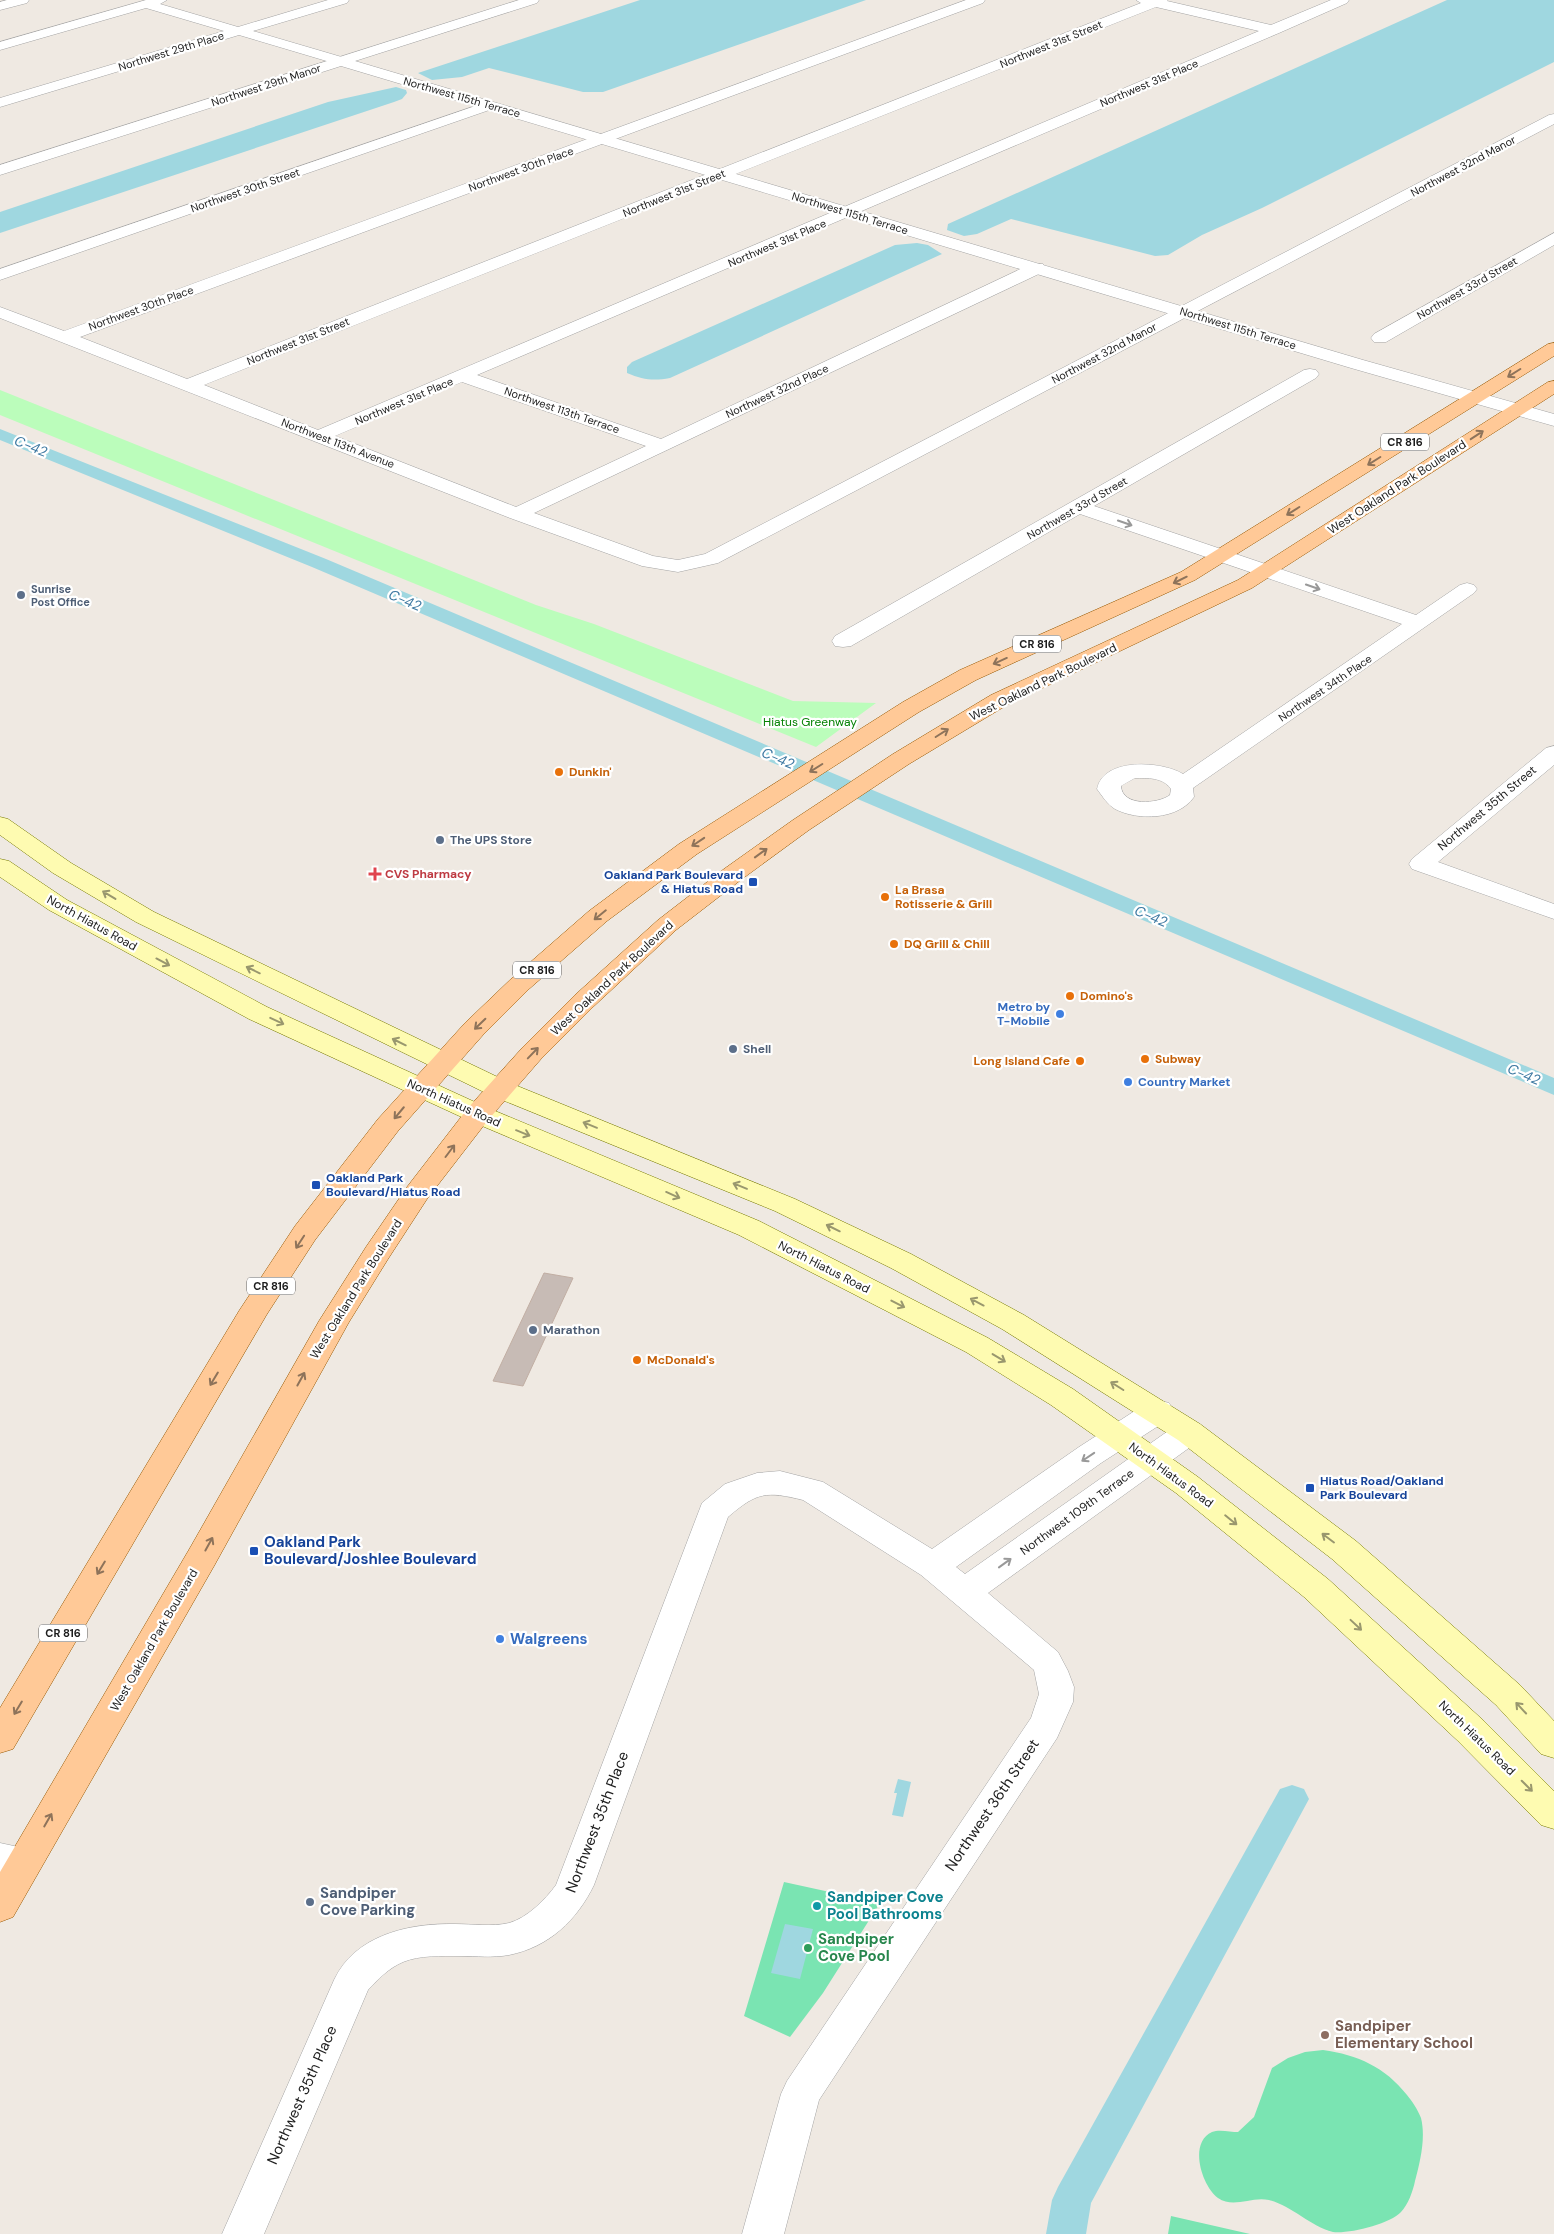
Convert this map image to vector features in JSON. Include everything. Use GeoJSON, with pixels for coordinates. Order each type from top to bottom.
{"type":"FeatureCollection","features":[{"type":"Feature","properties":{"kind":"main road","name":"CR 816"},"geometry":{"type":"LineString","coordinates":[[0,1739],[254,1311],[305,1233],[388,1125],[442,1063],[520,984],[598,916],[688,849],[925,699],[968,676],[1153,593],[1230,551],[1554,348]]}},
{"type":"Feature","properties":{"kind":"main road","name":"West Oakland Park Boulevard"},"geometry":{"type":"LineString","coordinates":[[0,1906],[12,1860],[202,1557],[334,1321],[407,1208],[478,1114],[532,1053],[584,1001],[667,926],[733,874],[800,825],[901,759],[999,700],[1205,605],[1275,566],[1554,386]]}},
{"type":"Feature","properties":{"kind":"main road"},"geometry":{"type":"LineString","coordinates":[[0,824],[62,868],[145,917],[442,1063],[500,1089],[785,1205],[892,1257],[1013,1322],[1189,1432],[1366,1569],[1508,1695],[1554,1744]]}},
{"type":"Feature","properties":{"kind":"main road","name":"North Hiatus Road"},"geometry":{"type":"LineString","coordinates":[[0,866],[58,905],[250,1008],[478,1114],[617,1171],[748,1228],[977,1345],[1062,1397],[1188,1485],[1316,1588],[1471,1731],[1554,1814]]}},
{"type":"Feature","properties":{"kind":"street"},"geometry":{"type":"LineString","coordinates":[[0,6],[22,0]]}},
{"type":"Feature","properties":{"kind":"street"},"geometry":{"type":"LineString","coordinates":[[0,46],[160,0]]}},
{"type":"Feature","properties":{"kind":"street","name":"Northwest 29th Place"},"geometry":{"type":"LineString","coordinates":[[0,103],[342,0]]}},
{"type":"Feature","properties":{"kind":"street","name":"Northwest 29th Manor"},"geometry":{"type":"LineString","coordinates":[[0,170],[532,0]]}},
{"type":"Feature","properties":{"kind":"street","name":"Northwest 30th Place"},"geometry":{"type":"LineString","coordinates":[[64,337],[978,0]]}},
{"type":"Feature","properties":{"kind":"street","name":"Northwest 31st Place"},"geometry":{"type":"LineString","coordinates":[[320,436],[848,213],[1342,0]]}},
{"type":"Feature","properties":{"kind":"street"},"geometry":{"type":"LineString","coordinates":[[1153,1],[1274,30]]}},
{"type":"Feature","properties":{"kind":"street","name":"Northwest 31st Street"},"geometry":{"type":"LineString","coordinates":[[188,385],[1153,1]]}},
{"type":"Feature","properties":{"kind":"street","name":"Northwest 115th Terrace"},"geometry":{"type":"LineString","coordinates":[[146,4],[848,213],[1554,420]]}},
{"type":"Feature","properties":{"kind":"street","name":"Northwest 30th Street"},"geometry":{"type":"LineString","coordinates":[[0,274],[490,105]]}},
{"type":"Feature","properties":{"kind":"street","name":"Northwest 32nd Manor"},"geometry":{"type":"LineString","coordinates":[[678,566],[711,559],[1554,118]]}},
{"type":"Feature","properties":{"kind":"street","name":"Northwest 33rd Street"},"geometry":{"type":"LineString","coordinates":[[1380,338],[1554,238]]}},
{"type":"Feature","properties":{"kind":"street"},"geometry":{"type":"LineString","coordinates":[[1530,252],[1554,258]]}},
{"type":"Feature","properties":{"kind":"street","name":"Northwest 32nd Place"},"geometry":{"type":"LineString","coordinates":[[517,514],[1037,268]]}},
{"type":"Feature","properties":{"kind":"street","name":"Northwest 113th Avenue"},"geometry":{"type":"LineString","coordinates":[[0,312],[517,514],[649,562],[678,566]]}},
{"type":"Feature","properties":{"kind":"street","name":"Northwest 33rd Street"},"geometry":{"type":"LineString","coordinates":[[843,642],[1310,374]]}},
{"type":"Feature","properties":{"kind":"street","name":"Northwest 113th Terrace"},"geometry":{"type":"LineString","coordinates":[[462,376],[662,445]]}},
{"type":"Feature","properties":{"kind":"street"},"geometry":{"type":"LineString","coordinates":[[1096,497],[1230,551]]}},
{"type":"Feature","properties":{"kind":"street"},"geometry":{"type":"LineString","coordinates":[[1079,507],[1230,551],[1427,618]]}},
{"type":"Feature","properties":{"kind":"street","name":"Northwest 34th Place"},"geometry":{"type":"LineString","coordinates":[[1182,786],[1467,590]]}},
{"type":"Feature","properties":{"kind":"street","name":"Northwest 35th Street"},"geometry":{"type":"LineString","coordinates":[[1554,752],[1421,864],[1554,912]]}},
{"type":"Feature","properties":{"kind":"street"},"geometry":{"type":"LineString","coordinates":[[965,1592],[933,1566],[1090,1455],[1158,1411]]}},
{"type":"Feature","properties":{"kind":"street","name":"Northwest 109th Terrace"},"geometry":{"type":"LineString","coordinates":[[965,1592],[1189,1432]]}},
{"type":"Feature","properties":{"kind":"street","name":"Northwest 35th Place"},"geometry":{"type":"LineString","coordinates":[[243,2234],[349,1989],[359,1972],[380,1954],[401,1945],[429,1940],[510,1939],[534,1929],[558,1910],[568,1898],[582,1866],[714,1511],[736,1492],[757,1485],[780,1483],[812,1490],[933,1566]]}},
{"type":"Feature","properties":{"kind":"street","name":"Northwest 36th Street"},"geometry":{"type":"LineString","coordinates":[[763,2234],[801,2094],[1053,1712],[1057,1693],[1054,1676],[1046,1660],[965,1592]]}},
{"type":"Feature","properties":{"kind":"green space","name":"Hiatus Greenway"},"geometry":{"type":"Polygon","coordinates":[[[0,390],[536,605],[594,624],[793,701],[876,703],[816,747],[0,415],[0,390]]]}},
{"type":"Feature","properties":{"kind":"green space","name":"Sandpiper Cove Pool"},"geometry":{"type":"Polygon","coordinates":[[[784,1882],[880,1903],[823,1993],[790,2037],[744,2016],[784,1882]]]}},
{"type":"Feature","properties":{"kind":"green space"},"geometry":{"type":"Polygon","coordinates":[[[1323,2050],[1348,2055],[1380,2070],[1399,2085],[1413,2103],[1421,2118],[1422,2150],[1412,2193],[1408,2202],[1404,2209],[1396,2216],[1369,2227],[1333,2232],[1269,2200],[1224,2201],[1212,2192],[1200,2165],[1199,2155],[1205,2138],[1215,2131],[1238,2132],[1254,2117],[1272,2068],[1288,2058],[1305,2052],[1323,2050]]]}},
{"type":"Feature","properties":{"kind":"green space"},"geometry":{"type":"Polygon","coordinates":[[[1171,2216],[1250,2234],[1168,2234],[1171,2216]]]}},
{"type":"Feature","properties":{"kind":"water"},"geometry":{"type":"Polygon","coordinates":[[[640,0],[866,0],[603,92],[583,92],[489,68],[462,77],[432,80],[418,73],[640,0]]]}},
{"type":"Feature","properties":{"kind":"water"},"geometry":{"type":"Polygon","coordinates":[[[1447,0],[1554,0],[1554,62],[1262,208],[1202,235],[1168,255],[1155,256],[1011,219],[977,234],[964,236],[947,230],[948,224],[1447,0]]]}},
{"type":"Feature","properties":{"kind":"water"},"geometry":{"type":"Polygon","coordinates":[[[396,87],[406,90],[407,93],[402,99],[0,233],[0,212],[328,102],[396,87]]]}},
{"type":"Feature","properties":{"kind":"water"},"geometry":{"type":"Polygon","coordinates":[[[917,243],[928,245],[942,254],[670,378],[649,379],[627,373],[627,367],[632,362],[895,245],[917,243]]]}},
{"type":"Feature","properties":{"kind":"water"},"geometry":{"type":"Polygon","coordinates":[[[898,1779],[911,1782],[903,1817],[892,1815],[897,1793],[894,1793],[898,1779]]]}},
{"type":"Feature","properties":{"kind":"water"},"geometry":{"type":"Polygon","coordinates":[[[785,1924],[813,1929],[800,1979],[771,1973],[785,1924]]]}},
{"type":"Feature","properties":{"kind":"building","name":"Marathon"},"geometry":{"type":"Polygon","coordinates":[[[544,1273],[573,1278],[523,1386],[493,1381],[544,1273]]]}},
{"type":"Feature","properties":{"kind":"waterway","name":"C-42"},"geometry":{"type":"LineString","coordinates":[[0,434],[319,563],[1554,1087]]}},
{"type":"Feature","properties":{"kind":"waterway"},"geometry":{"type":"LineString","coordinates":[[1066,2234],[1072,2200],[1292,1799]]}},
{"type":"Feature","properties":{"kind":"place","name":"Sunrise Post Office"},"geometry":{"type":"Point","coordinates":[21,595]}},
{"type":"Feature","properties":{"kind":"place","name":"Dunkin'"},"geometry":{"type":"Point","coordinates":[559,772]}},
{"type":"Feature","properties":{"kind":"place","name":"The UPS Store"},"geometry":{"type":"Point","coordinates":[440,840]}},
{"type":"Feature","properties":{"kind":"place","name":"CVS Pharmacy"},"geometry":{"type":"Point","coordinates":[375,874]}},
{"type":"Feature","properties":{"kind":"place","name":"Oakland Park Boulevard & Hiatus Road"},"geometry":{"type":"Point","coordinates":[753,882]}},
{"type":"Feature","properties":{"kind":"place","name":"La Brasa Rotisserie & Grill"},"geometry":{"type":"Point","coordinates":[885,897]}},
{"type":"Feature","properties":{"kind":"place","name":"DQ Grill & Chill"},"geometry":{"type":"Point","coordinates":[894,944]}},
{"type":"Feature","properties":{"kind":"place","name":"Domino's"},"geometry":{"type":"Point","coordinates":[1070,996]}},
{"type":"Feature","properties":{"kind":"place","name":"Metro by T-Mobile"},"geometry":{"type":"Point","coordinates":[1060,1014]}},
{"type":"Feature","properties":{"kind":"place","name":"Shell"},"geometry":{"type":"Point","coordinates":[733,1049]}},
{"type":"Feature","properties":{"kind":"place","name":"Subway"},"geometry":{"type":"Point","coordinates":[1145,1059]}},
{"type":"Feature","properties":{"kind":"place","name":"Long Island Cafe"},"geometry":{"type":"Point","coordinates":[1080,1061]}},
{"type":"Feature","properties":{"kind":"place","name":"Country Market"},"geometry":{"type":"Point","coordinates":[1128,1082]}},
{"type":"Feature","properties":{"kind":"place","name":"Oakland Park Boulevard/Hiatus Road"},"geometry":{"type":"Point","coordinates":[316,1185]}},
{"type":"Feature","properties":{"kind":"place","name":"Marathon"},"geometry":{"type":"Point","coordinates":[533,1330]}},
{"type":"Feature","properties":{"kind":"place","name":"McDonald's"},"geometry":{"type":"Point","coordinates":[637,1360]}},
{"type":"Feature","properties":{"kind":"place","name":"Hiatus Road/Oakland Park Boulevard"},"geometry":{"type":"Point","coordinates":[1310,1488]}},
{"type":"Feature","properties":{"kind":"place","name":"Oakland Park Boulevard/Joshlee Boulevard"},"geometry":{"type":"Point","coordinates":[254,1551]}},
{"type":"Feature","properties":{"kind":"place","name":"Walgreens"},"geometry":{"type":"Point","coordinates":[500,1639]}},
{"type":"Feature","properties":{"kind":"place","name":"Sandpiper Cove Parking"},"geometry":{"type":"Point","coordinates":[310,1902]}},
{"type":"Feature","properties":{"kind":"place","name":"Sandpiper Cove Pool Bathrooms"},"geometry":{"type":"Point","coordinates":[817,1906]}},
{"type":"Feature","properties":{"kind":"place","name":"Sandpiper Cove Pool"},"geometry":{"type":"Point","coordinates":[808,1948]}},
{"type":"Feature","properties":{"kind":"place","name":"Sandpiper Elementary School"},"geometry":{"type":"Point","coordinates":[1325,2035]}}]}
